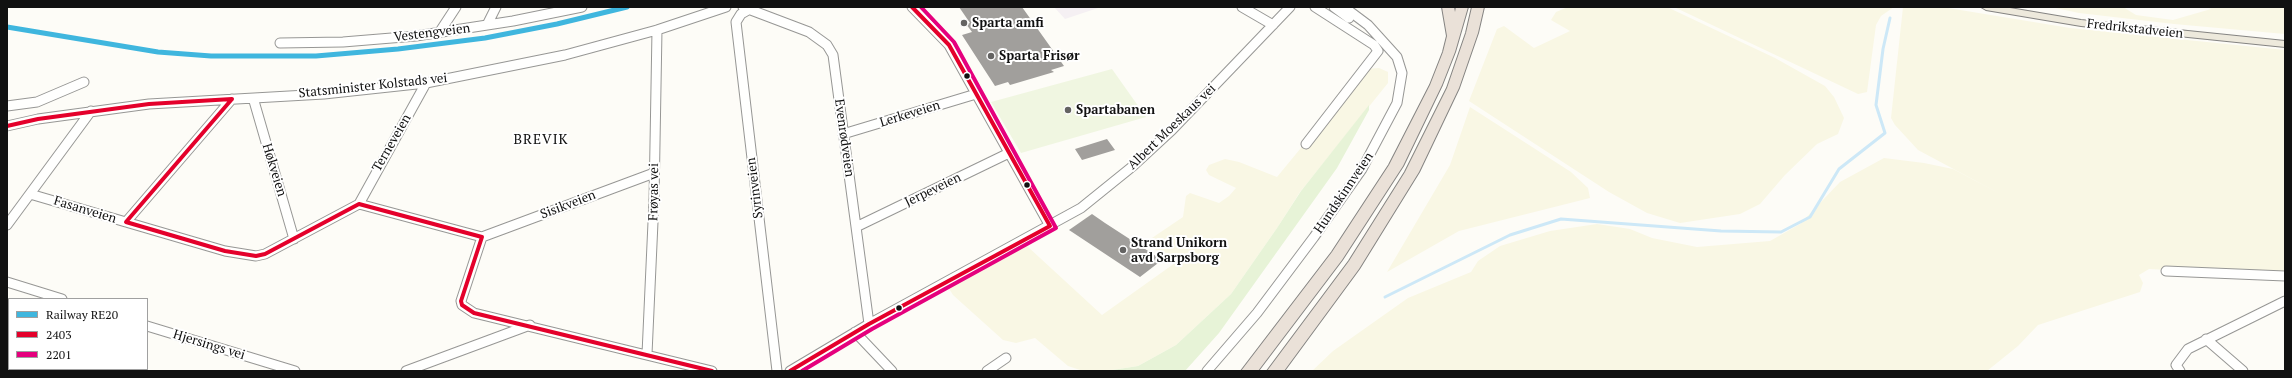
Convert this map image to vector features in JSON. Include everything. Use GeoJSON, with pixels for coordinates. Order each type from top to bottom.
{"type":"FeatureCollection","features":[{"type":"Feature","properties":{"kind":"highway"},"geometry":{"type":"LineString","coordinates":[[1448,7],[1452,41]]}},
{"type":"Feature","properties":{"kind":"highway"},"geometry":{"type":"LineString","coordinates":[[1249,371],[1322,278],[1359,225],[1389,178],[1425,112],[1452,41],[1462,7]]}},
{"type":"Feature","properties":{"kind":"highway"},"geometry":{"type":"LineString","coordinates":[[1275,371],[1354,265],[1412,172],[1453,88],[1472,33],[1478,7]]}},
{"type":"Feature","properties":{"kind":"main road","name":"Fredrikstadveien"},"geometry":{"type":"LineString","coordinates":[[1986,7],[2081,23],[2285,44]]}},
{"type":"Feature","properties":{"kind":"street"},"geometry":{"type":"LineString","coordinates":[[439,33],[449,20],[456,7]]}},
{"type":"Feature","properties":{"kind":"street"},"geometry":{"type":"LineString","coordinates":[[487,25],[496,7]]}},
{"type":"Feature","properties":{"kind":"street","name":"Vestengveien"},"geometry":{"type":"LineString","coordinates":[[280,44],[342,42],[439,33],[582,7]]}},
{"type":"Feature","properties":{"kind":"street","name":"Statsminister Kolstads vei"},"geometry":{"type":"LineString","coordinates":[[10,124],[91,111],[149,104],[358,91],[426,82],[559,56],[657,30],[726,7]]}},
{"type":"Feature","properties":{"kind":"street"},"geometry":{"type":"LineString","coordinates":[[912,7],[942,36],[1050,226]]}},
{"type":"Feature","properties":{"kind":"street"},"geometry":{"type":"LineString","coordinates":[[1242,7],[1273,25]]}},
{"type":"Feature","properties":{"kind":"street","name":"Albert Moeskaus vei"},"geometry":{"type":"LineString","coordinates":[[790,371],[869,324],[1081,208],[1133,166],[1189,113],[1290,7]]}},
{"type":"Feature","properties":{"kind":"street"},"geometry":{"type":"LineString","coordinates":[[1306,144],[1378,51],[1374,45],[1315,7]]}},
{"type":"Feature","properties":{"kind":"street"},"geometry":{"type":"LineString","coordinates":[[1334,7],[1377,35]]}},
{"type":"Feature","properties":{"kind":"street","name":"Hundskinnveien"},"geometry":{"type":"LineString","coordinates":[[1207,371],[1257,313],[1358,175],[1397,103],[1402,73],[1397,57],[1377,35],[1344,7]]}},
{"type":"Feature","properties":{"kind":"street","name":"Evenrødveien"},"geometry":{"type":"LineString","coordinates":[[745,8],[809,32],[827,45],[833,55],[869,324]]}},
{"type":"Feature","properties":{"kind":"street","name":"Syrinveien"},"geometry":{"type":"LineString","coordinates":[[745,8],[736,22],[777,371]]}},
{"type":"Feature","properties":{"kind":"street","name":"Frøyas vei"},"geometry":{"type":"LineString","coordinates":[[647,354],[651,284],[657,30]]}},
{"type":"Feature","properties":{"kind":"street"},"geometry":{"type":"LineString","coordinates":[[7,106],[37,102],[84,82]]}},
{"type":"Feature","properties":{"kind":"street","name":"Terneveien"},"geometry":{"type":"LineString","coordinates":[[359,204],[426,82]]}},
{"type":"Feature","properties":{"kind":"street","name":"Lerkeveien"},"geometry":{"type":"LineString","coordinates":[[843,134],[976,94]]}},
{"type":"Feature","properties":{"kind":"street"},"geometry":{"type":"LineString","coordinates":[[126,222],[232,99]]}},
{"type":"Feature","properties":{"kind":"street","name":"Høkveien"},"geometry":{"type":"LineString","coordinates":[[254,101],[294,239]]}},
{"type":"Feature","properties":{"kind":"street"},"geometry":{"type":"LineString","coordinates":[[7,225],[91,111]]}},
{"type":"Feature","properties":{"kind":"street","name":"Jerpeveien"},"geometry":{"type":"LineString","coordinates":[[856,227],[1009,153]]}},
{"type":"Feature","properties":{"kind":"street","name":"Sisikveien"},"geometry":{"type":"LineString","coordinates":[[482,237],[654,173]]}},
{"type":"Feature","properties":{"kind":"street","name":"Fasanveien"},"geometry":{"type":"LineString","coordinates":[[30,194],[248,256],[265,254],[359,204]]}},
{"type":"Feature","properties":{"kind":"street"},"geometry":{"type":"LineString","coordinates":[[359,204],[482,237],[462,294],[462,305],[474,313],[530,325],[712,371]]}},
{"type":"Feature","properties":{"kind":"street"},"geometry":{"type":"LineString","coordinates":[[2166,271],[2285,276]]}},
{"type":"Feature","properties":{"kind":"street"},"geometry":{"type":"LineString","coordinates":[[7,282],[59,298]]}},
{"type":"Feature","properties":{"kind":"street"},"geometry":{"type":"LineString","coordinates":[[2180,371],[2176,365],[2178,360],[2188,349],[2285,301]]}},
{"type":"Feature","properties":{"kind":"street"},"geometry":{"type":"LineString","coordinates":[[406,371],[530,325]]}},
{"type":"Feature","properties":{"kind":"street","name":"Hjersings vei"},"geometry":{"type":"LineString","coordinates":[[148,326],[295,371]]}},
{"type":"Feature","properties":{"kind":"street"},"geometry":{"type":"LineString","coordinates":[[855,332],[892,371]]}},
{"type":"Feature","properties":{"kind":"street"},"geometry":{"type":"LineString","coordinates":[[2206,339],[2243,371]]}},
{"type":"Feature","properties":{"kind":"street"},"geometry":{"type":"LineString","coordinates":[[987,371],[1006,358]]}},
{"type":"Feature","properties":{"kind":"shaded area"},"geometry":{"type":"Polygon","coordinates":[[[1054,7],[1101,7],[1065,19],[1054,7]]]}},
{"type":"Feature","properties":{"kind":"shaded area"},"geometry":{"type":"Polygon","coordinates":[[[1568,7],[1667,7],[1775,58],[1825,86],[1834,97],[1844,118],[1838,134],[1817,144],[1785,175],[1760,204],[1740,214],[1680,223],[1647,213],[1609,192],[1469,101],[1497,29],[1504,26],[1534,48],[1570,31],[1551,20],[1556,12],[1568,7]]]}},
{"type":"Feature","properties":{"kind":"shaded area"},"geometry":{"type":"Polygon","coordinates":[[[1674,7],[1894,7],[1881,16],[1876,25],[1867,92],[1858,94],[1674,7]]]}},
{"type":"Feature","properties":{"kind":"shaded area"},"geometry":{"type":"Polygon","coordinates":[[[1903,7],[1942,7],[2070,28],[2285,50],[2285,276],[2149,269],[2139,275],[2143,283],[2140,292],[2038,325],[2018,346],[1987,371],[1312,371],[1333,351],[1408,298],[1471,272],[1478,261],[1500,246],[1550,231],[1597,224],[1630,229],[1652,238],[1697,247],[1770,241],[1800,224],[1840,182],[1884,158],[1924,163],[1953,169],[2006,197],[1918,150],[1895,125],[1891,118],[1903,7]]]}},
{"type":"Feature","properties":{"kind":"shaded area"},"geometry":{"type":"Polygon","coordinates":[[[2051,7],[2123,7],[2136,15],[2173,20],[2211,9],[2207,7],[2285,7],[2285,34],[2174,24],[2079,13],[2051,7]]]}},
{"type":"Feature","properties":{"kind":"shaded area"},"geometry":{"type":"Polygon","coordinates":[[[1379,68],[1388,72],[1388,83],[1300,192],[1231,294],[1176,345],[1138,366],[1106,371],[1083,371],[1068,366],[1035,338],[1016,343],[1003,340],[953,295],[948,287],[1027,246],[1102,315],[1175,263],[1153,248],[1149,240],[1183,217],[1186,196],[1190,193],[1219,203],[1229,196],[1236,188],[1209,175],[1206,170],[1209,165],[1225,159],[1239,162],[1277,177],[1366,69],[1379,68]]]}},
{"type":"Feature","properties":{"kind":"shaded area"},"geometry":{"type":"Polygon","coordinates":[[[1470,107],[1571,172],[1588,188],[1590,198],[1459,231],[1387,272],[1450,165],[1470,107]]]}},
{"type":"Feature","properties":{"kind":"green space","name":"Spartabanen"},"geometry":{"type":"Polygon","coordinates":[[[1112,69],[1146,117],[1021,153],[991,102],[1112,69]]]}},
{"type":"Feature","properties":{"kind":"green space"},"geometry":{"type":"Polygon","coordinates":[[[1369,105],[1369,110],[1337,168],[1219,333],[1185,371],[1106,371],[1138,366],[1176,345],[1231,294],[1301,191],[1369,105]]]}},
{"type":"Feature","properties":{"kind":"building","name":"Sparta amfi"},"geometry":{"type":"Polygon","coordinates":[[[959,7],[1022,7],[1064,66],[1051,70],[1054,72],[1010,85],[1008,82],[995,86],[962,35],[972,32],[966,24],[970,23],[959,7]]]}},
{"type":"Feature","properties":{"kind":"building"},"geometry":{"type":"Polygon","coordinates":[[[1107,139],[1115,150],[1082,160],[1075,149],[1107,139]]]}},
{"type":"Feature","properties":{"kind":"building","name":"Strand Unikorn avd Sarpsborg"},"geometry":{"type":"Polygon","coordinates":[[[1092,214],[1162,260],[1140,277],[1069,230],[1092,214]]]}},
{"type":"Feature","properties":{"kind":"waterway"},"geometry":{"type":"LineString","coordinates":[[1385,297],[1510,235],[1561,219],[1721,231],[1781,232],[1810,217],[1839,169],[1885,133],[1876,105],[1883,49],[1890,18]]}},
{"type":"Feature","properties":{"kind":"rail line","name":"RE20"},"geometry":{"type":"LineString","coordinates":[[7,27],[158,52],[211,56],[316,56],[398,49],[485,38],[557,24],[627,7]]}},
{"type":"Feature","properties":{"kind":"transit line","name":"2403"},"geometry":{"type":"LineString","coordinates":[[790,371],[869,324],[1050,226],[949,45],[912,7]]}},
{"type":"Feature","properties":{"kind":"transit line","name":"2201"},"geometry":{"type":"LineString","coordinates":[[802,371],[872,329],[1056,228],[1055,223],[954,42],[921,7]]}},
{"type":"Feature","properties":{"kind":"transit line","name":"2403"},"geometry":{"type":"LineString","coordinates":[[232,99],[126,222],[225,251],[256,256],[265,254],[359,204],[482,237],[461,301],[462,305],[474,313],[712,371]]}},
{"type":"Feature","properties":{"kind":"transit line","name":"2403"},"geometry":{"type":"LineString","coordinates":[[7,126],[38,119],[149,104],[232,99]]}},
{"type":"Feature","properties":{"kind":"place","name":"Sparta amfi"},"geometry":{"type":"Point","coordinates":[964,23]}},
{"type":"Feature","properties":{"kind":"place","name":"Sparta Frisør"},"geometry":{"type":"Point","coordinates":[991,56]}},
{"type":"Feature","properties":{"kind":"place","name":"Spartabanen"},"geometry":{"type":"Point","coordinates":[1068,110]}},
{"type":"Feature","properties":{"kind":"place","name":"Strand Unikorn avd Sarpsborg"},"geometry":{"type":"Point","coordinates":[1123,250]}},
{"type":"Feature","properties":{"kind":"district","name":"BREVIK"},"geometry":{"type":"Point","coordinates":[541,140]}}]}
